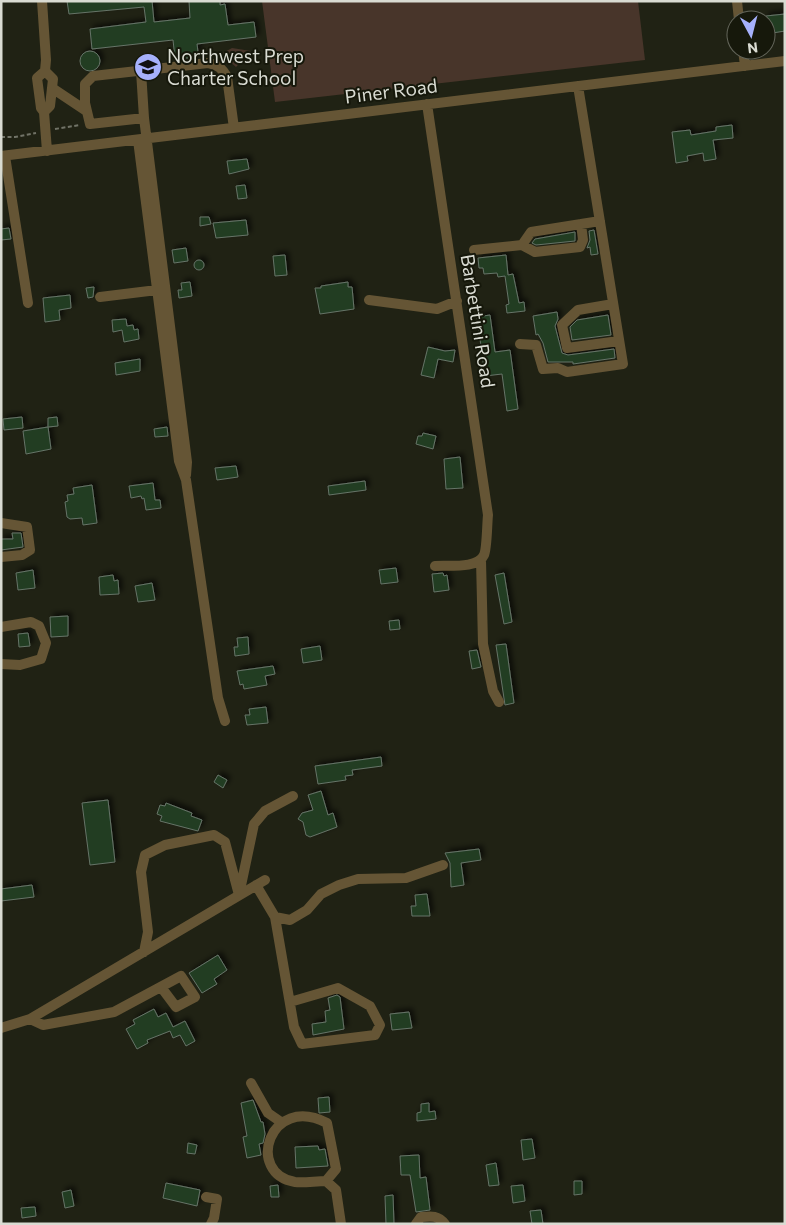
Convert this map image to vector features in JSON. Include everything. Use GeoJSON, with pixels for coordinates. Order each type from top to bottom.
{"type":"FeatureCollection","features":[{"type":"Feature","properties":{"kind":"street"},"geometry":{"type":"LineString","coordinates":[[42,1],[45,70],[53,78],[50,106],[44,112]]}},
{"type":"Feature","properties":{"kind":"street"},"geometry":{"type":"LineString","coordinates":[[744,60],[745,66]]}},
{"type":"Feature","properties":{"kind":"street","name":"Piner Road"},"geometry":{"type":"LineString","coordinates":[[3,156],[785,61]]}},
{"type":"Feature","properties":{"kind":"street"},"geometry":{"type":"LineString","coordinates":[[144,118],[90,124],[86,110],[84,90],[93,76],[216,64],[224,70],[227,77],[234,128]]}},
{"type":"Feature","properties":{"kind":"street"},"geometry":{"type":"LineString","coordinates":[[45,70],[38,78],[41,108],[44,112],[47,150]]}},
{"type":"Feature","properties":{"kind":"street"},"geometry":{"type":"LineString","coordinates":[[141,71],[144,118],[142,139],[156,290],[179,461],[186,480]]}},
{"type":"Feature","properties":{"kind":"street"},"geometry":{"type":"LineString","coordinates":[[520,344],[536,344],[543,370],[558,368],[567,372],[623,364],[578,86]]}},
{"type":"Feature","properties":{"kind":"street"},"geometry":{"type":"LineString","coordinates":[[52,88],[86,110]]}},
{"type":"Feature","properties":{"kind":"street","name":"Barbettini Road"},"geometry":{"type":"LineString","coordinates":[[427,104],[488,515],[485,554],[481,560],[483,644],[492,691],[499,702]]}},
{"type":"Feature","properties":{"kind":"street"},"geometry":{"type":"LineString","coordinates":[[142,139],[187,462],[186,480],[218,698],[225,721]]}},
{"type":"Feature","properties":{"kind":"street"},"geometry":{"type":"LineString","coordinates":[[3,156],[28,303]]}},
{"type":"Feature","properties":{"kind":"street"},"geometry":{"type":"LineString","coordinates":[[522,245],[531,232],[600,221]]}},
{"type":"Feature","properties":{"kind":"street"},"geometry":{"type":"LineString","coordinates":[[474,250],[522,245],[535,252],[580,247],[584,240],[581,224]]}},
{"type":"Feature","properties":{"kind":"street"},"geometry":{"type":"LineString","coordinates":[[100,297],[156,290]]}},
{"type":"Feature","properties":{"kind":"street"},"geometry":{"type":"LineString","coordinates":[[369,300],[437,309],[457,301]]}},
{"type":"Feature","properties":{"kind":"street"},"geometry":{"type":"LineString","coordinates":[[613,304],[578,310],[562,325],[567,348],[619,341]]}},
{"type":"Feature","properties":{"kind":"street"},"geometry":{"type":"LineString","coordinates":[[1,523],[27,527],[30,550],[22,554],[1,557]]}},
{"type":"Feature","properties":{"kind":"street"},"geometry":{"type":"LineString","coordinates":[[435,566],[465,565],[481,560]]}},
{"type":"Feature","properties":{"kind":"street"},"geometry":{"type":"LineString","coordinates":[[1,627],[31,622],[39,626],[46,643],[41,659],[20,665],[1,664]]}},
{"type":"Feature","properties":{"kind":"street"},"geometry":{"type":"LineString","coordinates":[[239,896],[254,824],[265,811],[293,796]]}},
{"type":"Feature","properties":{"kind":"street"},"geometry":{"type":"LineString","coordinates":[[144,952],[148,932],[141,872],[145,855],[165,845],[214,835],[225,842],[239,896]]}},
{"type":"Feature","properties":{"kind":"street"},"geometry":{"type":"LineString","coordinates":[[275,917],[290,920],[307,910],[321,894],[339,885],[358,879],[406,878],[442,865]]}},
{"type":"Feature","properties":{"kind":"street"},"geometry":{"type":"LineString","coordinates":[[1,1028],[30,1018],[261,883],[275,917],[294,1027],[302,1044],[375,1035],[380,1025],[370,1006],[338,988],[290,1002]]}},
{"type":"Feature","properties":{"kind":"street"},"geometry":{"type":"LineString","coordinates":[[30,1018],[43,1024],[114,1012],[161,987]]}},
{"type":"Feature","properties":{"kind":"street"},"geometry":{"type":"LineString","coordinates":[[252,1083],[268,1112],[281,1122]]}},
{"type":"Feature","properties":{"kind":"street"},"geometry":{"type":"LineString","coordinates":[[326,1181],[336,1169],[327,1122],[314,1116],[297,1116],[281,1122],[271,1136],[267,1157],[275,1173],[294,1182],[326,1181],[336,1190],[341,1224]]}},
{"type":"Feature","properties":{"kind":"street"},"geometry":{"type":"LineString","coordinates":[[206,1197],[217,1200],[214,1218],[210,1224]]}},
{"type":"Feature","properties":{"kind":"street"},"geometry":{"type":"LineString","coordinates":[[416,1224],[421,1217],[430,1216],[437,1217],[445,1224]]}},
{"type":"Feature","properties":{"kind":"shaded area"},"geometry":{"type":"Polygon","coordinates":[[[262,1],[638,1],[645,60],[275,102],[262,1]]]}},
{"type":"Feature","properties":{"kind":"shaded area"},"geometry":{"type":"Polygon","coordinates":[[[232,48],[251,51],[236,67],[221,54],[232,48]]]}},
{"type":"Feature","properties":{"kind":"building"},"geometry":{"type":"Polygon","coordinates":[[[67,1],[152,1],[154,22],[190,18],[189,1],[220,1],[220,5],[225,4],[228,25],[254,22],[256,37],[197,44],[198,52],[194,58],[175,58],[173,40],[92,49],[90,29],[146,22],[144,7],[69,14],[67,1]]]}},
{"type":"Feature","properties":{"kind":"building"},"geometry":{"type":"Polygon","coordinates":[[[785,14],[785,31],[776,32],[776,15],[785,14]]]}},
{"type":"Feature","properties":{"kind":"building"},"geometry":{"type":"Polygon","coordinates":[[[90,51],[97,54],[100,61],[97,68],[90,71],[83,68],[80,61],[83,54],[90,51]]]}},
{"type":"Feature","properties":{"kind":"building"},"geometry":{"type":"Polygon","coordinates":[[[732,125],[733,138],[713,140],[716,159],[704,161],[703,153],[687,156],[688,161],[676,163],[672,132],[690,130],[691,135],[716,131],[716,127],[732,125]]]}},
{"type":"Feature","properties":{"kind":"building"},"geometry":{"type":"Polygon","coordinates":[[[247,159],[249,169],[229,174],[227,161],[247,159]]]}},
{"type":"Feature","properties":{"kind":"building"},"geometry":{"type":"Polygon","coordinates":[[[245,185],[247,198],[238,199],[236,186],[245,185]]]}},
{"type":"Feature","properties":{"kind":"building"},"geometry":{"type":"Polygon","coordinates":[[[200,217],[209,217],[211,224],[200,226],[200,217]]]}},
{"type":"Feature","properties":{"kind":"building"},"geometry":{"type":"Polygon","coordinates":[[[246,220],[248,235],[216,238],[213,223],[246,220]]]}},
{"type":"Feature","properties":{"kind":"building"},"geometry":{"type":"Polygon","coordinates":[[[9,228],[11,239],[1,240],[1,229],[9,228]]]}},
{"type":"Feature","properties":{"kind":"building"},"geometry":{"type":"Polygon","coordinates":[[[594,230],[598,254],[591,255],[590,247],[587,248],[590,240],[589,231],[594,230]]]}},
{"type":"Feature","properties":{"kind":"building"},"geometry":{"type":"Polygon","coordinates":[[[575,232],[575,241],[536,245],[532,243],[535,239],[575,232]]]}},
{"type":"Feature","properties":{"kind":"building"},"geometry":{"type":"Polygon","coordinates":[[[186,248],[188,261],[174,263],[172,250],[186,248]]]}},
{"type":"Feature","properties":{"kind":"building"},"geometry":{"type":"Polygon","coordinates":[[[285,255],[287,275],[275,276],[273,256],[285,255]]]}},
{"type":"Feature","properties":{"kind":"building"},"geometry":{"type":"Polygon","coordinates":[[[506,255],[508,275],[513,274],[519,303],[524,302],[525,311],[507,313],[506,305],[509,304],[505,276],[498,277],[497,273],[484,274],[483,268],[479,268],[478,258],[506,255]]]}},
{"type":"Feature","properties":{"kind":"building"},"geometry":{"type":"Polygon","coordinates":[[[197,260],[201,260],[204,265],[203,269],[197,270],[194,267],[194,263],[197,260]]]}},
{"type":"Feature","properties":{"kind":"building"},"geometry":{"type":"Polygon","coordinates":[[[190,282],[192,296],[179,298],[178,290],[182,290],[181,283],[190,282]]]}},
{"type":"Feature","properties":{"kind":"building"},"geometry":{"type":"Polygon","coordinates":[[[348,282],[348,287],[352,287],[354,309],[320,314],[315,288],[348,282]]]}},
{"type":"Feature","properties":{"kind":"building"},"geometry":{"type":"Polygon","coordinates":[[[94,287],[93,297],[88,298],[86,288],[94,287]]]}},
{"type":"Feature","properties":{"kind":"building"},"geometry":{"type":"Polygon","coordinates":[[[70,295],[71,308],[59,310],[60,320],[45,322],[43,298],[70,295]]]}},
{"type":"Feature","properties":{"kind":"building"},"geometry":{"type":"Polygon","coordinates":[[[557,312],[558,319],[555,326],[562,353],[568,355],[614,349],[615,358],[573,364],[573,362],[548,362],[543,343],[538,334],[536,335],[533,316],[557,312]]]}},
{"type":"Feature","properties":{"kind":"building"},"geometry":{"type":"Polygon","coordinates":[[[490,315],[495,352],[510,350],[518,409],[507,411],[502,374],[485,376],[477,317],[490,315]]]}},
{"type":"Feature","properties":{"kind":"building"},"geometry":{"type":"Polygon","coordinates":[[[608,315],[611,335],[572,340],[570,327],[577,320],[608,315]]]}},
{"type":"Feature","properties":{"kind":"building"},"geometry":{"type":"Polygon","coordinates":[[[126,319],[127,326],[133,325],[134,330],[138,329],[139,339],[124,342],[122,330],[113,332],[112,320],[126,319]]]}},
{"type":"Feature","properties":{"kind":"building"},"geometry":{"type":"Polygon","coordinates":[[[428,347],[445,351],[455,350],[453,362],[438,359],[434,378],[421,375],[428,347]]]}},
{"type":"Feature","properties":{"kind":"building"},"geometry":{"type":"Polygon","coordinates":[[[140,359],[140,371],[116,375],[115,363],[140,359]]]}},
{"type":"Feature","properties":{"kind":"building"},"geometry":{"type":"Polygon","coordinates":[[[22,417],[23,428],[4,430],[3,419],[22,417]]]}},
{"type":"Feature","properties":{"kind":"building"},"geometry":{"type":"Polygon","coordinates":[[[57,417],[58,426],[48,427],[48,418],[57,417]]]}},
{"type":"Feature","properties":{"kind":"building"},"geometry":{"type":"Polygon","coordinates":[[[48,427],[51,449],[26,454],[23,431],[48,427]]]}},
{"type":"Feature","properties":{"kind":"building"},"geometry":{"type":"Polygon","coordinates":[[[167,427],[168,436],[155,437],[154,429],[167,427]]]}},
{"type":"Feature","properties":{"kind":"building"},"geometry":{"type":"Polygon","coordinates":[[[423,433],[436,436],[433,449],[416,444],[418,436],[422,436],[423,433]]]}},
{"type":"Feature","properties":{"kind":"building"},"geometry":{"type":"Polygon","coordinates":[[[460,457],[463,488],[446,489],[444,459],[460,457]]]}},
{"type":"Feature","properties":{"kind":"building"},"geometry":{"type":"Polygon","coordinates":[[[236,466],[238,477],[217,480],[215,468],[236,466]]]}},
{"type":"Feature","properties":{"kind":"building"},"geometry":{"type":"Polygon","coordinates":[[[365,481],[366,490],[329,495],[328,486],[365,481]]]}},
{"type":"Feature","properties":{"kind":"building"},"geometry":{"type":"Polygon","coordinates":[[[153,483],[155,500],[160,500],[161,508],[146,510],[144,498],[142,499],[141,496],[131,498],[129,486],[153,483]]]}},
{"type":"Feature","properties":{"kind":"building"},"geometry":{"type":"Polygon","coordinates":[[[92,485],[97,523],[83,525],[82,518],[70,519],[67,517],[65,502],[68,501],[67,495],[74,494],[73,488],[92,485]]]}},
{"type":"Feature","properties":{"kind":"building"},"geometry":{"type":"Polygon","coordinates":[[[12,533],[21,533],[23,547],[1,550],[1,539],[13,539],[12,533]]]}},
{"type":"Feature","properties":{"kind":"building"},"geometry":{"type":"Polygon","coordinates":[[[396,568],[398,582],[381,584],[379,570],[396,568]]]}},
{"type":"Feature","properties":{"kind":"building"},"geometry":{"type":"Polygon","coordinates":[[[33,570],[35,588],[18,590],[16,573],[33,570]]]}},
{"type":"Feature","properties":{"kind":"building"},"geometry":{"type":"Polygon","coordinates":[[[443,573],[444,576],[447,575],[449,590],[434,592],[432,574],[443,573]]]}},
{"type":"Feature","properties":{"kind":"building"},"geometry":{"type":"Polygon","coordinates":[[[504,573],[512,622],[504,624],[495,575],[504,573]]]}},
{"type":"Feature","properties":{"kind":"building"},"geometry":{"type":"Polygon","coordinates":[[[113,575],[114,581],[118,580],[119,594],[100,595],[99,577],[113,575]]]}},
{"type":"Feature","properties":{"kind":"building"},"geometry":{"type":"Polygon","coordinates":[[[152,583],[155,600],[138,602],[135,586],[152,583]]]}},
{"type":"Feature","properties":{"kind":"building"},"geometry":{"type":"Polygon","coordinates":[[[68,616],[68,636],[51,637],[50,617],[68,616]]]}},
{"type":"Feature","properties":{"kind":"building"},"geometry":{"type":"Polygon","coordinates":[[[399,620],[400,629],[390,630],[389,621],[399,620]]]}},
{"type":"Feature","properties":{"kind":"building"},"geometry":{"type":"Polygon","coordinates":[[[28,633],[30,646],[19,647],[18,634],[28,633]]]}},
{"type":"Feature","properties":{"kind":"building"},"geometry":{"type":"Polygon","coordinates":[[[248,637],[249,654],[235,656],[234,647],[238,647],[237,638],[248,637]]]}},
{"type":"Feature","properties":{"kind":"building"},"geometry":{"type":"Polygon","coordinates":[[[506,644],[514,703],[505,705],[496,645],[506,644]]]}},
{"type":"Feature","properties":{"kind":"building"},"geometry":{"type":"Polygon","coordinates":[[[320,646],[322,660],[303,663],[301,649],[320,646]]]}},
{"type":"Feature","properties":{"kind":"building"},"geometry":{"type":"Polygon","coordinates":[[[477,650],[481,667],[472,669],[469,651],[477,650]]]}},
{"type":"Feature","properties":{"kind":"building"},"geometry":{"type":"Polygon","coordinates":[[[273,666],[275,674],[265,676],[267,685],[244,689],[243,684],[240,685],[237,671],[273,666]]]}},
{"type":"Feature","properties":{"kind":"building"},"geometry":{"type":"Polygon","coordinates":[[[266,707],[268,723],[247,725],[245,715],[250,715],[249,709],[266,707]]]}},
{"type":"Feature","properties":{"kind":"building"},"geometry":{"type":"Polygon","coordinates":[[[381,757],[382,766],[352,770],[353,775],[345,776],[346,780],[318,784],[315,766],[381,757]]]}},
{"type":"Feature","properties":{"kind":"building"},"geometry":{"type":"Polygon","coordinates":[[[218,775],[227,780],[223,788],[214,782],[218,775]]]}},
{"type":"Feature","properties":{"kind":"building"},"geometry":{"type":"Polygon","coordinates":[[[321,791],[328,815],[333,813],[337,827],[310,837],[306,835],[303,822],[298,819],[302,813],[313,810],[308,795],[321,791]]]}},
{"type":"Feature","properties":{"kind":"building"},"geometry":{"type":"Polygon","coordinates":[[[108,800],[115,862],[90,865],[82,803],[108,800]]]}},
{"type":"Feature","properties":{"kind":"building"},"geometry":{"type":"Polygon","coordinates":[[[166,803],[192,813],[191,816],[202,820],[198,831],[160,821],[162,816],[157,814],[160,805],[165,806],[166,803]]]}},
{"type":"Feature","properties":{"kind":"building"},"geometry":{"type":"Polygon","coordinates":[[[479,849],[481,860],[461,863],[464,885],[451,887],[450,863],[445,853],[479,849]]]}},
{"type":"Feature","properties":{"kind":"building"},"geometry":{"type":"Polygon","coordinates":[[[32,885],[34,897],[1,901],[1,889],[32,885]]]}},
{"type":"Feature","properties":{"kind":"building"},"geometry":{"type":"Polygon","coordinates":[[[427,894],[430,916],[412,916],[411,906],[416,906],[415,895],[427,894]]]}},
{"type":"Feature","properties":{"kind":"building"},"geometry":{"type":"Polygon","coordinates":[[[218,955],[227,970],[214,979],[217,984],[202,993],[189,973],[218,955]]]}},
{"type":"Feature","properties":{"kind":"building"},"geometry":{"type":"Polygon","coordinates":[[[337,995],[340,997],[344,1029],[313,1035],[312,1024],[326,1022],[325,1011],[330,1010],[328,998],[337,995]]]}},
{"type":"Feature","properties":{"kind":"building"},"geometry":{"type":"Polygon","coordinates":[[[154,1009],[158,1017],[166,1013],[173,1027],[185,1021],[195,1041],[186,1046],[180,1035],[173,1038],[170,1031],[147,1040],[148,1043],[137,1049],[126,1029],[135,1024],[133,1020],[154,1009]]]}},
{"type":"Feature","properties":{"kind":"building"},"geometry":{"type":"Polygon","coordinates":[[[409,1012],[412,1028],[392,1030],[390,1014],[409,1012]]]}},
{"type":"Feature","properties":{"kind":"building"},"geometry":{"type":"Polygon","coordinates":[[[329,1097],[330,1112],[319,1113],[318,1098],[329,1097]]]}},
{"type":"Feature","properties":{"kind":"building"},"geometry":{"type":"Polygon","coordinates":[[[253,1100],[261,1122],[263,1122],[265,1134],[263,1143],[259,1144],[261,1155],[247,1158],[243,1137],[247,1136],[241,1103],[253,1100]]]}},
{"type":"Feature","properties":{"kind":"building"},"geometry":{"type":"Polygon","coordinates":[[[429,1103],[429,1112],[435,1111],[436,1119],[417,1121],[417,1113],[421,1112],[421,1104],[429,1103]]]}},
{"type":"Feature","properties":{"kind":"building"},"geometry":{"type":"Polygon","coordinates":[[[532,1139],[535,1158],[523,1160],[521,1140],[532,1139]]]}},
{"type":"Feature","properties":{"kind":"building"},"geometry":{"type":"Polygon","coordinates":[[[188,1143],[197,1145],[195,1154],[187,1153],[188,1143]]]}},
{"type":"Feature","properties":{"kind":"building"},"geometry":{"type":"Polygon","coordinates":[[[318,1146],[319,1150],[325,1149],[328,1166],[296,1168],[295,1147],[318,1146]]]}},
{"type":"Feature","properties":{"kind":"building"},"geometry":{"type":"Polygon","coordinates":[[[419,1155],[420,1178],[426,1177],[430,1210],[416,1212],[410,1175],[401,1175],[400,1156],[419,1155]]]}},
{"type":"Feature","properties":{"kind":"building"},"geometry":{"type":"Polygon","coordinates":[[[496,1163],[499,1185],[489,1186],[486,1165],[496,1163]]]}},
{"type":"Feature","properties":{"kind":"building"},"geometry":{"type":"Polygon","coordinates":[[[574,1181],[582,1181],[582,1194],[574,1195],[574,1181]]]}},
{"type":"Feature","properties":{"kind":"building"},"geometry":{"type":"Polygon","coordinates":[[[166,1183],[200,1190],[197,1206],[163,1198],[166,1183]]]}},
{"type":"Feature","properties":{"kind":"building"},"geometry":{"type":"Polygon","coordinates":[[[278,1185],[279,1197],[271,1197],[270,1186],[278,1185]]]}},
{"type":"Feature","properties":{"kind":"building"},"geometry":{"type":"Polygon","coordinates":[[[523,1185],[525,1201],[513,1203],[511,1186],[523,1185]]]}},
{"type":"Feature","properties":{"kind":"building"},"geometry":{"type":"Polygon","coordinates":[[[71,1190],[74,1206],[65,1208],[62,1192],[71,1190]]]}},
{"type":"Feature","properties":{"kind":"building"},"geometry":{"type":"Polygon","coordinates":[[[393,1195],[394,1224],[386,1224],[385,1196],[393,1195]]]}},
{"type":"Feature","properties":{"kind":"building"},"geometry":{"type":"Polygon","coordinates":[[[35,1207],[36,1216],[22,1218],[21,1208],[35,1207]]]}},
{"type":"Feature","properties":{"kind":"building"},"geometry":{"type":"Polygon","coordinates":[[[541,1210],[543,1224],[532,1224],[530,1211],[541,1210]]]}},
{"type":"Feature","properties":{"kind":"place","name":"Northwest Prep Charter School"},"geometry":{"type":"Point","coordinates":[148,67]}}]}
